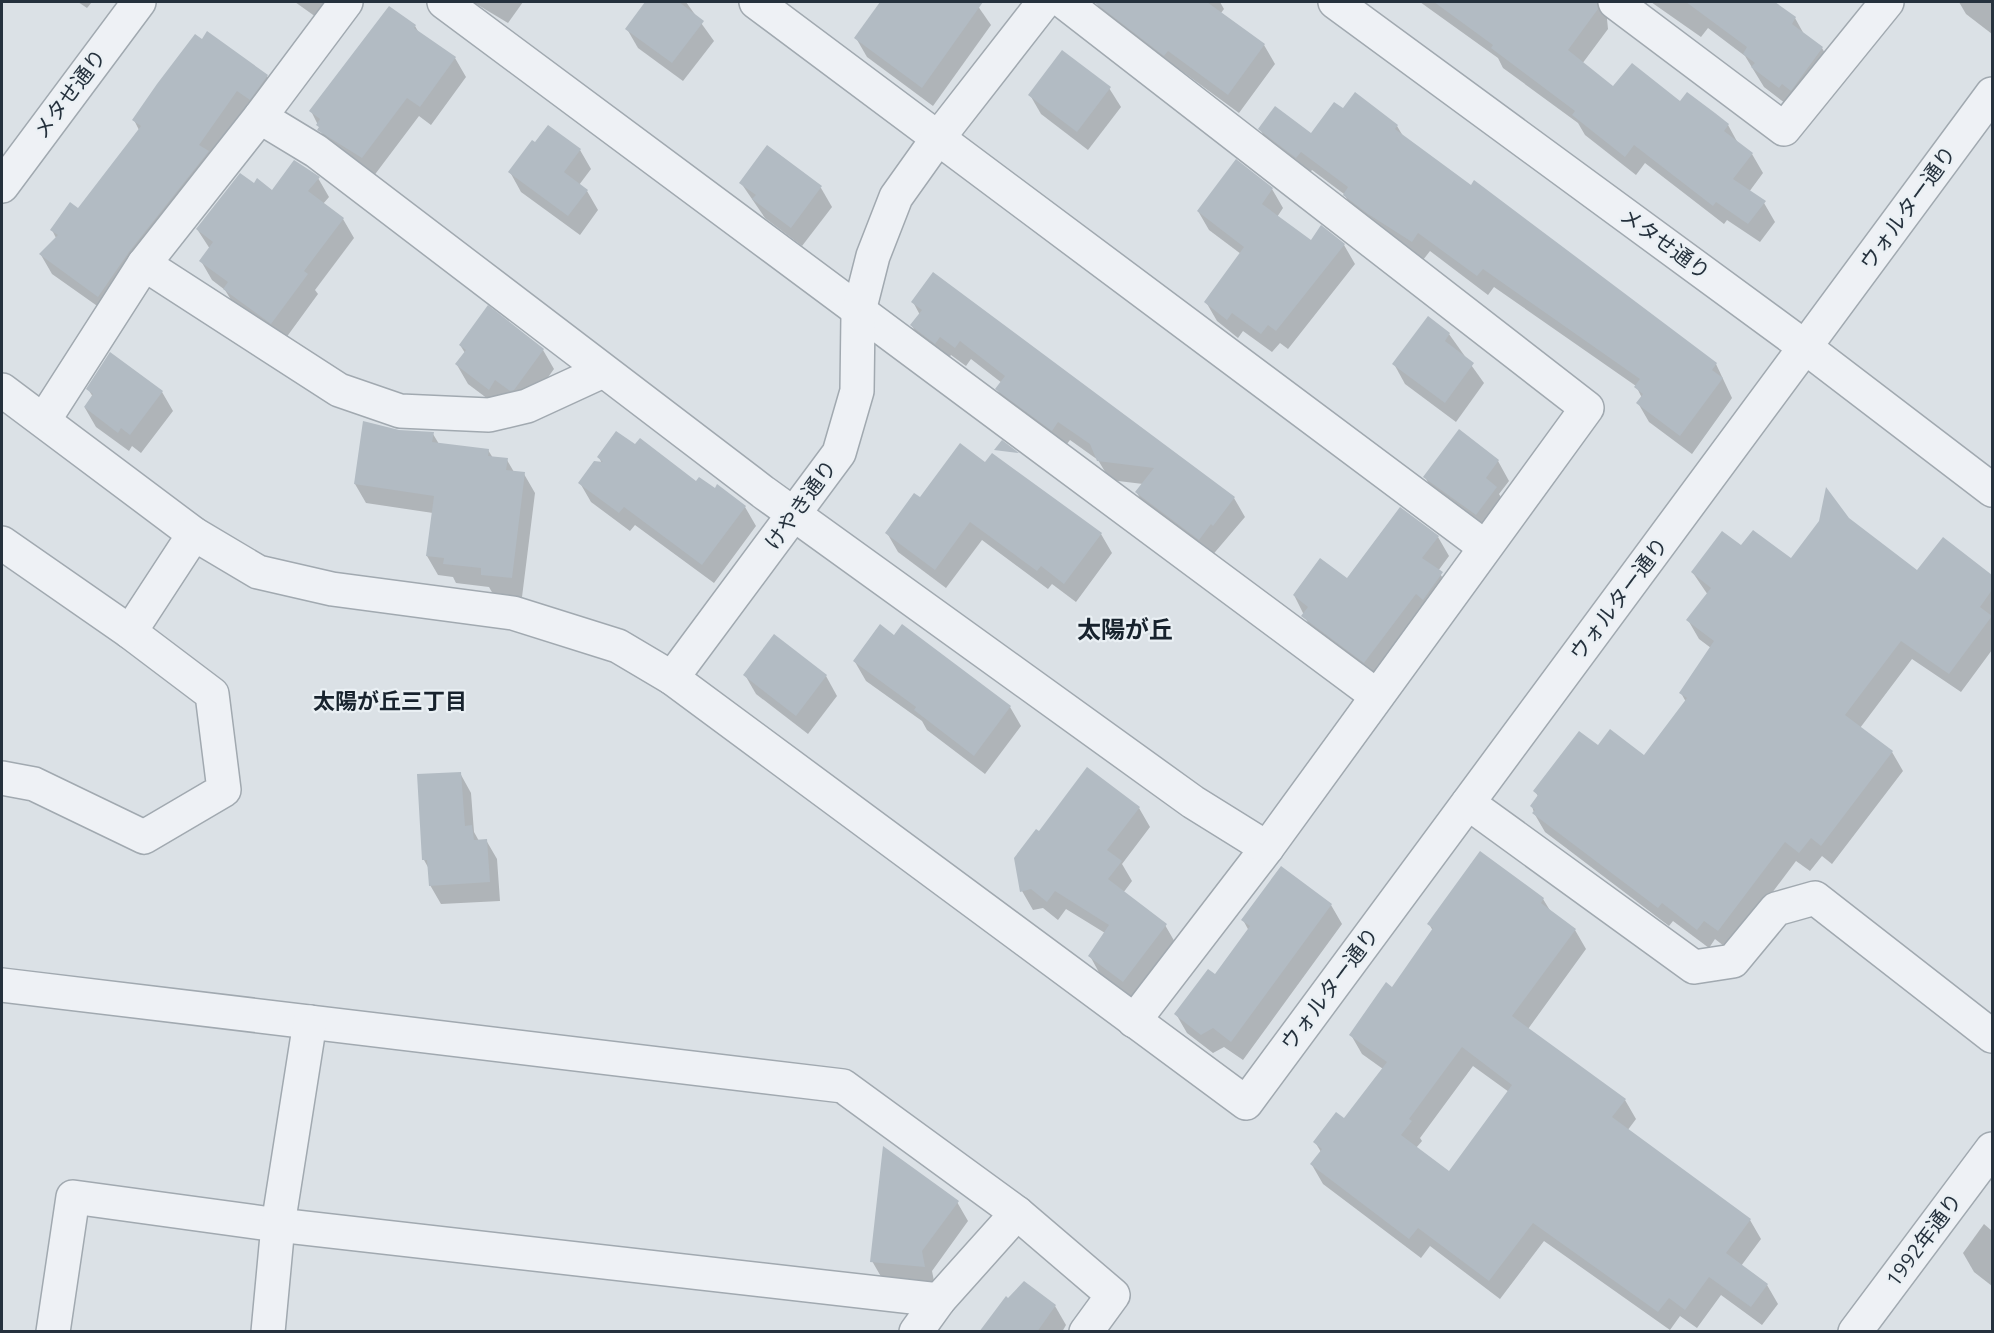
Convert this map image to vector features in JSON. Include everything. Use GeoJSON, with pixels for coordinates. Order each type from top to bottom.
{"type":"FeatureCollection","features":[{"type":"Feature","properties":{"kind":"street","name":"メタせ通り"},"geometry":{"type":"LineString","coordinates":[[2,186],[139,2]]}},
{"type":"Feature","properties":{"kind":"street"},"geometry":{"type":"LineString","coordinates":[[44,420],[144,264],[260,117],[346,2]]}},
{"type":"Feature","properties":{"kind":"street"},"geometry":{"type":"LineString","coordinates":[[444,2],[1377,696]]}},
{"type":"Feature","properties":{"kind":"street"},"geometry":{"type":"LineString","coordinates":[[756,2],[1485,547]]}},
{"type":"Feature","properties":{"kind":"street","name":"けやき通り"},"geometry":{"type":"LineString","coordinates":[[672,678],[839,453],[857,391],[859,310],[873,256],[896,197],[938,138],[1044,2]]}},
{"type":"Feature","properties":{"kind":"street"},"geometry":{"type":"LineString","coordinates":[[2,390],[194,534],[258,572],[332,589],[513,613],[618,646],[672,678],[1134,1021],[1267,848],[1587,408],[1064,2]]}},
{"type":"Feature","properties":{"kind":"street","name":"メタせ通り"},"geometry":{"type":"LineString","coordinates":[[1335,2],[1805,347],[1992,490]]}},
{"type":"Feature","properties":{"kind":"street"},"geometry":{"type":"LineString","coordinates":[[1615,2],[1784,129],[1887,2]]}},
{"type":"Feature","properties":{"kind":"street","name":"ウォルター通り"},"geometry":{"type":"LineString","coordinates":[[1134,1021],[1245,1103],[1992,94]]}},
{"type":"Feature","properties":{"kind":"street"},"geometry":{"type":"LineString","coordinates":[[260,117],[316,151],[794,514],[1193,802],[1267,848]]}},
{"type":"Feature","properties":{"kind":"street"},"geometry":{"type":"LineString","coordinates":[[144,264],[339,390],[400,411],[489,415],[527,406],[603,371]]}},
{"type":"Feature","properties":{"kind":"street"},"geometry":{"type":"LineString","coordinates":[[130,632],[194,534]]}},
{"type":"Feature","properties":{"kind":"street"},"geometry":{"type":"LineString","coordinates":[[2,543],[130,632],[212,694],[224,790],[144,837],[34,784],[2,778]]}},
{"type":"Feature","properties":{"kind":"street"},"geometry":{"type":"LineString","coordinates":[[1468,803],[1694,967],[1733,961],[1776,909],[1815,898],[1992,1036]]}},
{"type":"Feature","properties":{"kind":"street"},"geometry":{"type":"LineString","coordinates":[[2,985],[843,1086],[1017,1213],[1113,1295],[1086,1332]]}},
{"type":"Feature","properties":{"kind":"street"},"geometry":{"type":"LineString","coordinates":[[268,1332],[278,1225],[310,1022]]}},
{"type":"Feature","properties":{"kind":"street","name":"1992年通り"},"geometry":{"type":"LineString","coordinates":[[1855,1332],[1992,1149]]}},
{"type":"Feature","properties":{"kind":"street"},"geometry":{"type":"LineString","coordinates":[[53,1332],[73,1197],[278,1225],[939,1300]]}},
{"type":"Feature","properties":{"kind":"street"},"geometry":{"type":"LineString","coordinates":[[916,1332],[939,1300],[1017,1213]]}},
{"type":"Feature","properties":{"kind":"building"},"geometry":{"type":"Polygon","coordinates":[[[645,2],[679,2],[704,21],[672,63],[625,29],[645,2]]]}},
{"type":"Feature","properties":{"kind":"building"},"geometry":{"type":"Polygon","coordinates":[[[880,2],[983,2],[922,88],[854,38],[880,2]]]}},
{"type":"Feature","properties":{"kind":"building"},"geometry":{"type":"Polygon","coordinates":[[[1094,2],[1207,2],[1265,44],[1228,95],[1168,51],[1164,56],[1094,2]]]}},
{"type":"Feature","properties":{"kind":"building"},"geometry":{"type":"Polygon","coordinates":[[[1434,2],[1597,2],[1598,9],[1568,50],[1613,86],[1632,63],[1680,101],[1687,92],[1715,113],[1729,124],[1724,131],[1753,153],[1733,179],[1766,201],[1748,224],[1716,202],[1713,206],[1634,145],[1625,157],[1572,115],[1575,111],[1491,48],[1493,45],[1434,2]]]}},
{"type":"Feature","properties":{"kind":"building"},"geometry":{"type":"Polygon","coordinates":[[[1686,2],[1775,2],[1796,17],[1792,24],[1823,47],[1791,91],[1782,84],[1779,88],[1751,67],[1755,63],[1743,54],[1747,47],[1686,2]]]}},
{"type":"Feature","properties":{"kind":"building"},"geometry":{"type":"Polygon","coordinates":[[[389,6],[416,25],[414,28],[456,57],[420,107],[407,98],[362,158],[317,130],[319,127],[316,125],[320,119],[309,111],[389,6]]]}},
{"type":"Feature","properties":{"kind":"building"},"geometry":{"type":"Polygon","coordinates":[[[207,31],[268,75],[250,100],[237,91],[199,145],[209,151],[129,252],[98,297],[39,254],[58,235],[50,230],[70,202],[78,208],[141,126],[132,120],[157,84],[195,34],[202,39],[207,31]]]}},
{"type":"Feature","properties":{"kind":"building"},"geometry":{"type":"Polygon","coordinates":[[[1062,50],[1111,87],[1077,132],[1028,95],[1062,50]]]}},
{"type":"Feature","properties":{"kind":"building"},"geometry":{"type":"Polygon","coordinates":[[[1355,92],[1398,125],[1395,129],[1471,185],[1474,180],[1717,363],[1712,370],[1723,378],[1680,436],[1636,403],[1643,394],[1634,387],[1640,379],[1483,269],[1477,276],[1418,233],[1412,242],[1368,214],[1343,195],[1348,187],[1301,152],[1296,158],[1258,129],[1275,106],[1311,133],[1334,102],[1343,108],[1355,92]]]}},
{"type":"Feature","properties":{"kind":"building"},"geometry":{"type":"Polygon","coordinates":[[[548,125],[581,149],[564,172],[588,190],[568,216],[508,172],[532,140],[535,142],[548,125]]]}},
{"type":"Feature","properties":{"kind":"building"},"geometry":{"type":"Polygon","coordinates":[[[767,145],[822,186],[791,228],[752,199],[756,195],[739,183],[767,145]]]}},
{"type":"Feature","properties":{"kind":"building"},"geometry":{"type":"Polygon","coordinates":[[[1236,159],[1273,188],[1262,204],[1311,240],[1321,225],[1345,244],[1276,331],[1268,325],[1261,334],[1232,313],[1227,320],[1204,302],[1244,247],[1197,211],[1236,159]]]}},
{"type":"Feature","properties":{"kind":"building"},"geometry":{"type":"Polygon","coordinates":[[[294,160],[320,177],[308,191],[344,218],[304,271],[308,274],[271,324],[223,289],[228,282],[199,261],[213,242],[196,229],[240,173],[254,183],[257,178],[272,190],[294,160]]]}},
{"type":"Feature","properties":{"kind":"building"},"geometry":{"type":"Polygon","coordinates":[[[933,272],[1235,497],[1213,526],[1211,524],[1199,540],[1135,492],[1154,468],[1097,461],[1090,444],[1058,422],[1052,431],[995,389],[1005,376],[960,341],[955,348],[940,337],[935,344],[910,325],[922,310],[911,302],[933,272]]]}},
{"type":"Feature","properties":{"kind":"building"},"geometry":{"type":"Polygon","coordinates":[[[488,305],[544,349],[514,390],[510,391],[495,380],[489,390],[455,364],[466,350],[459,345],[488,305]]]}},
{"type":"Feature","properties":{"kind":"building"},"geometry":{"type":"Polygon","coordinates":[[[1428,316],[1450,333],[1445,341],[1474,363],[1445,403],[1392,364],[1428,316]]]}},
{"type":"Feature","properties":{"kind":"building"},"geometry":{"type":"Polygon","coordinates":[[[110,352],[163,391],[130,435],[121,428],[118,433],[84,407],[93,394],[86,389],[110,352]]]}},
{"type":"Feature","properties":{"kind":"building"},"geometry":{"type":"Polygon","coordinates":[[[363,421],[399,430],[434,432],[432,442],[489,449],[488,456],[508,458],[506,470],[525,472],[512,578],[481,575],[481,568],[443,564],[444,558],[426,556],[434,496],[354,484],[363,421]]]}},
{"type":"Feature","properties":{"kind":"building"},"geometry":{"type":"Polygon","coordinates":[[[1459,429],[1499,460],[1486,478],[1497,487],[1476,515],[1423,477],[1459,429]]]}},
{"type":"Feature","properties":{"kind":"building"},"geometry":{"type":"Polygon","coordinates":[[[616,431],[635,444],[640,438],[696,481],[699,477],[715,488],[717,484],[746,506],[702,565],[624,507],[619,513],[578,483],[594,461],[603,462],[597,457],[616,431]]]}},
{"type":"Feature","properties":{"kind":"building"},"geometry":{"type":"Polygon","coordinates":[[[1002,440],[1019,453],[994,450],[1002,440]]]}},
{"type":"Feature","properties":{"kind":"building"},"geometry":{"type":"Polygon","coordinates":[[[960,443],[985,462],[992,453],[1102,533],[1064,584],[1041,566],[1037,571],[970,522],[935,570],[885,533],[914,493],[920,497],[960,443]]]}},
{"type":"Feature","properties":{"kind":"building"},"geometry":{"type":"Polygon","coordinates":[[[1826,487],[1849,518],[1917,570],[1943,537],[1992,575],[1992,590],[1980,607],[1992,616],[1949,674],[1901,641],[1845,715],[1893,751],[1821,846],[1811,838],[1799,853],[1785,842],[1718,931],[1704,921],[1697,930],[1662,903],[1658,908],[1532,813],[1535,810],[1530,806],[1538,795],[1533,791],[1579,731],[1598,745],[1610,729],[1644,755],[1687,698],[1679,693],[1714,641],[1686,620],[1711,588],[1691,572],[1722,531],[1741,545],[1753,530],[1791,558],[1819,521],[1826,487]]]}},
{"type":"Feature","properties":{"kind":"building"},"geometry":{"type":"Polygon","coordinates":[[[1400,507],[1439,536],[1422,558],[1443,572],[1423,600],[1416,594],[1364,663],[1301,616],[1308,607],[1293,595],[1320,558],[1347,578],[1400,507]]]}},
{"type":"Feature","properties":{"kind":"building"},"geometry":{"type":"Polygon","coordinates":[[[880,624],[894,635],[902,624],[1011,706],[974,756],[914,710],[916,707],[853,661],[880,624]]]}},
{"type":"Feature","properties":{"kind":"building"},"geometry":{"type":"Polygon","coordinates":[[[774,634],[827,675],[796,716],[743,675],[774,634]]]}},
{"type":"Feature","properties":{"kind":"building"},"geometry":{"type":"Polygon","coordinates":[[[1087,767],[1140,807],[1107,850],[1122,861],[1108,879],[1167,924],[1123,982],[1088,956],[1109,925],[1055,891],[1047,902],[1031,889],[1020,892],[1014,858],[1036,829],[1039,831],[1087,767]]]}},
{"type":"Feature","properties":{"kind":"building"},"geometry":{"type":"Polygon","coordinates":[[[461,772],[465,826],[472,825],[474,840],[487,839],[490,882],[429,886],[427,860],[422,860],[417,774],[461,772]]]}},
{"type":"Feature","properties":{"kind":"building"},"geometry":{"type":"Polygon","coordinates":[[[1480,851],[1544,898],[1541,903],[1576,929],[1512,1016],[1626,1099],[1612,1117],[1751,1219],[1726,1253],[1768,1284],[1751,1307],[1709,1277],[1685,1310],[1669,1298],[1658,1312],[1533,1223],[1489,1281],[1418,1228],[1409,1239],[1310,1164],[1322,1149],[1313,1142],[1336,1112],[1344,1118],[1387,1062],[1349,1035],[1386,982],[1392,987],[1433,928],[1427,924],[1480,851]],[[1462,1047],[1409,1119],[1412,1121],[1401,1135],[1449,1171],[1512,1085],[1462,1047]]]}},
{"type":"Feature","properties":{"kind":"building"},"geometry":{"type":"Polygon","coordinates":[[[1281,866],[1332,904],[1231,1042],[1213,1028],[1201,1035],[1174,1014],[1208,969],[1215,974],[1250,926],[1241,920],[1281,866]]]}},
{"type":"Feature","properties":{"kind":"building"},"geometry":{"type":"Polygon","coordinates":[[[883,1146],[959,1201],[922,1251],[925,1267],[870,1262],[883,1146]]]}},
{"type":"Feature","properties":{"kind":"building"},"geometry":{"type":"Polygon","coordinates":[[[1024,1281],[1056,1305],[1037,1332],[979,1332],[1006,1296],[1008,1298],[1024,1281]]]}},
{"type":"Feature","properties":{"kind":"district","name":"太陽が丘"},"geometry":{"type":"Point","coordinates":[1125,630]}},
{"type":"Feature","properties":{"kind":"district","name":"太陽が丘三丁目"},"geometry":{"type":"Point","coordinates":[390,701]}}]}
